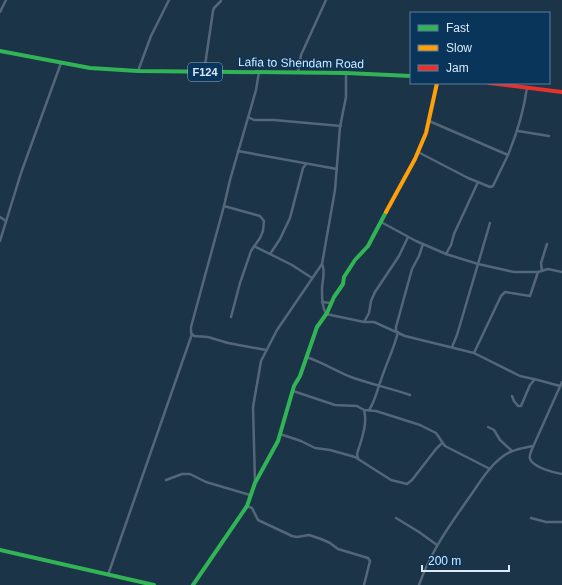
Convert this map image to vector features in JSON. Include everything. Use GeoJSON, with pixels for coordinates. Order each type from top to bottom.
{"type":"FeatureCollection","features":[{"type":"Feature","properties":{"kind":"street"},"geometry":{"type":"LineString","coordinates":[[0,12],[6,0]]}},
{"type":"Feature","properties":{"kind":"street"},"geometry":{"type":"LineString","coordinates":[[138,71],[151,36],[169,0]]}},
{"type":"Feature","properties":{"kind":"street"},"geometry":{"type":"LineString","coordinates":[[298,72],[301,55],[326,0]]}},
{"type":"Feature","properties":{"kind":"street"},"geometry":{"type":"LineString","coordinates":[[204,72],[213,11],[221,1]]}},
{"type":"Feature","properties":{"kind":"street","name":"Lafia to Shendam Road"},"geometry":{"type":"LineString","coordinates":[[0,51],[90,68],[138,71],[259,71],[410,76]]}},
{"type":"Feature","properties":{"kind":"street"},"geometry":{"type":"LineString","coordinates":[[0,241],[21,173],[61,63]]}},
{"type":"Feature","properties":{"kind":"street"},"geometry":{"type":"LineString","coordinates":[[108,575],[192,334],[191,327],[238,151],[256,90],[259,71]]}},
{"type":"Feature","properties":{"kind":"street"},"geometry":{"type":"LineString","coordinates":[[255,483],[253,407],[261,361],[277,330],[322,264],[328,225],[332,210],[341,126],[346,97],[346,73]]}},
{"type":"Feature","properties":{"kind":"street"},"geometry":{"type":"LineString","coordinates":[[193,585],[247,506],[255,483],[280,434],[293,391],[300,376],[315,330],[341,287],[344,277],[355,260],[368,246],[396,196],[418,152],[429,121],[437,84]]}},
{"type":"Feature","properties":{"kind":"street"},"geometry":{"type":"LineString","coordinates":[[498,84],[562,92]]}},
{"type":"Feature","properties":{"kind":"street"},"geometry":{"type":"LineString","coordinates":[[418,152],[478,182],[492,186],[508,155],[518,131],[527,87]]}},
{"type":"Feature","properties":{"kind":"street"},"geometry":{"type":"LineString","coordinates":[[248,117],[254,120],[274,120],[341,126]]}},
{"type":"Feature","properties":{"kind":"street"},"geometry":{"type":"LineString","coordinates":[[429,121],[508,155]]}},
{"type":"Feature","properties":{"kind":"street"},"geometry":{"type":"LineString","coordinates":[[518,131],[549,136]]}},
{"type":"Feature","properties":{"kind":"street"},"geometry":{"type":"LineString","coordinates":[[238,151],[337,170]]}},
{"type":"Feature","properties":{"kind":"street"},"geometry":{"type":"LineString","coordinates":[[300,163],[303,168]]}},
{"type":"Feature","properties":{"kind":"street"},"geometry":{"type":"LineString","coordinates":[[270,254],[280,239],[290,218],[303,168],[306,164]]}},
{"type":"Feature","properties":{"kind":"street"},"geometry":{"type":"LineString","coordinates":[[446,254],[478,182]]}},
{"type":"Feature","properties":{"kind":"street"},"geometry":{"type":"LineString","coordinates":[[224,206],[258,215],[263,219],[263,231],[254,246],[240,282],[231,317]]}},
{"type":"Feature","properties":{"kind":"street"},"geometry":{"type":"LineString","coordinates":[[0,217],[6,221]]}},
{"type":"Feature","properties":{"kind":"street"},"geometry":{"type":"LineString","coordinates":[[381,222],[446,254],[478,264],[506,271],[538,272],[551,269],[562,272]]}},
{"type":"Feature","properties":{"kind":"street"},"geometry":{"type":"LineString","coordinates":[[452,347],[457,335],[490,223]]}},
{"type":"Feature","properties":{"kind":"street"},"geometry":{"type":"LineString","coordinates":[[364,322],[369,313],[371,301],[375,292],[399,256],[408,236]]}},
{"type":"Feature","properties":{"kind":"street"},"geometry":{"type":"LineString","coordinates":[[358,458],[357,454],[367,410],[372,405],[392,352],[397,332],[396,327],[412,269],[423,244]]}},
{"type":"Feature","properties":{"kind":"street"},"geometry":{"type":"LineString","coordinates":[[542,271],[541,263],[547,244]]}},
{"type":"Feature","properties":{"kind":"street"},"geometry":{"type":"LineString","coordinates":[[254,246],[292,265],[312,278]]}},
{"type":"Feature","properties":{"kind":"street"},"geometry":{"type":"LineString","coordinates":[[322,264],[324,269],[322,302],[326,314]]}},
{"type":"Feature","properties":{"kind":"street"},"geometry":{"type":"LineString","coordinates":[[474,353],[501,296],[505,292],[530,296],[538,272]]}},
{"type":"Feature","properties":{"kind":"street"},"geometry":{"type":"LineString","coordinates":[[322,302],[331,303]]}},
{"type":"Feature","properties":{"kind":"street"},"geometry":{"type":"LineString","coordinates":[[326,314],[364,322],[374,322],[405,336],[474,353],[511,372],[527,378],[560,386]]}},
{"type":"Feature","properties":{"kind":"street"},"geometry":{"type":"LineString","coordinates":[[192,334],[194,336],[208,337],[228,343],[266,350]]}},
{"type":"Feature","properties":{"kind":"street"},"geometry":{"type":"LineString","coordinates":[[305,357],[318,361],[344,374],[410,395]]}},
{"type":"Feature","properties":{"kind":"street"},"geometry":{"type":"LineString","coordinates":[[527,378],[530,385]]}},
{"type":"Feature","properties":{"kind":"street"},"geometry":{"type":"LineString","coordinates":[[512,396],[515,403],[518,406],[521,406],[530,385],[535,379]]}},
{"type":"Feature","properties":{"kind":"street"},"geometry":{"type":"LineString","coordinates":[[562,382],[530,454],[531,461],[548,470],[562,474]]}},
{"type":"Feature","properties":{"kind":"street"},"geometry":{"type":"LineString","coordinates":[[293,391],[334,405],[357,406],[422,426],[436,433],[442,443],[458,454],[490,469]]}},
{"type":"Feature","properties":{"kind":"street"},"geometry":{"type":"LineString","coordinates":[[372,405],[373,411]]}},
{"type":"Feature","properties":{"kind":"street"},"geometry":{"type":"LineString","coordinates":[[488,427],[494,430],[500,440],[513,452]]}},
{"type":"Feature","properties":{"kind":"street"},"geometry":{"type":"LineString","coordinates":[[280,434],[301,441],[315,448],[330,450],[358,458],[391,480],[407,484],[412,480],[442,443]]}},
{"type":"Feature","properties":{"kind":"street"},"geometry":{"type":"LineString","coordinates":[[419,585],[425,567],[437,545],[490,469],[501,457],[533,446]]}},
{"type":"Feature","properties":{"kind":"street"},"geometry":{"type":"LineString","coordinates":[[353,457],[357,454]]}},
{"type":"Feature","properties":{"kind":"street"},"geometry":{"type":"LineString","coordinates":[[166,480],[182,474],[190,474],[206,482],[250,495]]}},
{"type":"Feature","properties":{"kind":"street"},"geometry":{"type":"LineString","coordinates":[[247,506],[252,508],[256,517],[260,521],[292,536],[297,538],[309,535],[330,543],[338,548],[368,558],[370,561],[364,585]]}},
{"type":"Feature","properties":{"kind":"street"},"geometry":{"type":"LineString","coordinates":[[396,518],[437,545]]}},
{"type":"Feature","properties":{"kind":"street"},"geometry":{"type":"LineString","coordinates":[[531,518],[546,522],[562,522]]}},
{"type":"Feature","properties":{"kind":"street"},"geometry":{"type":"LineString","coordinates":[[0,550],[154,585]]}},
{"type":"Feature","properties":{"kind":"traffic: fast"},"geometry":{"type":"LineString","coordinates":[[0,51],[90,68],[138,71],[346,73],[410,76]]}},
{"type":"Feature","properties":{"kind":"traffic: fast"},"geometry":{"type":"LineString","coordinates":[[193,585],[247,506],[255,483],[278,441],[294,386],[300,376],[317,327],[327,313],[334,297],[343,284],[344,277],[355,260],[368,246],[386,212]]}},
{"type":"Feature","properties":{"kind":"traffic: fast"},"geometry":{"type":"LineString","coordinates":[[0,550],[154,585]]}},
{"type":"Feature","properties":{"kind":"traffic: slow"},"geometry":{"type":"LineString","coordinates":[[386,212],[415,159],[426,133],[437,84]]}},
{"type":"Feature","properties":{"kind":"traffic: jam"},"geometry":{"type":"LineString","coordinates":[[497,84],[562,92]]}}]}
